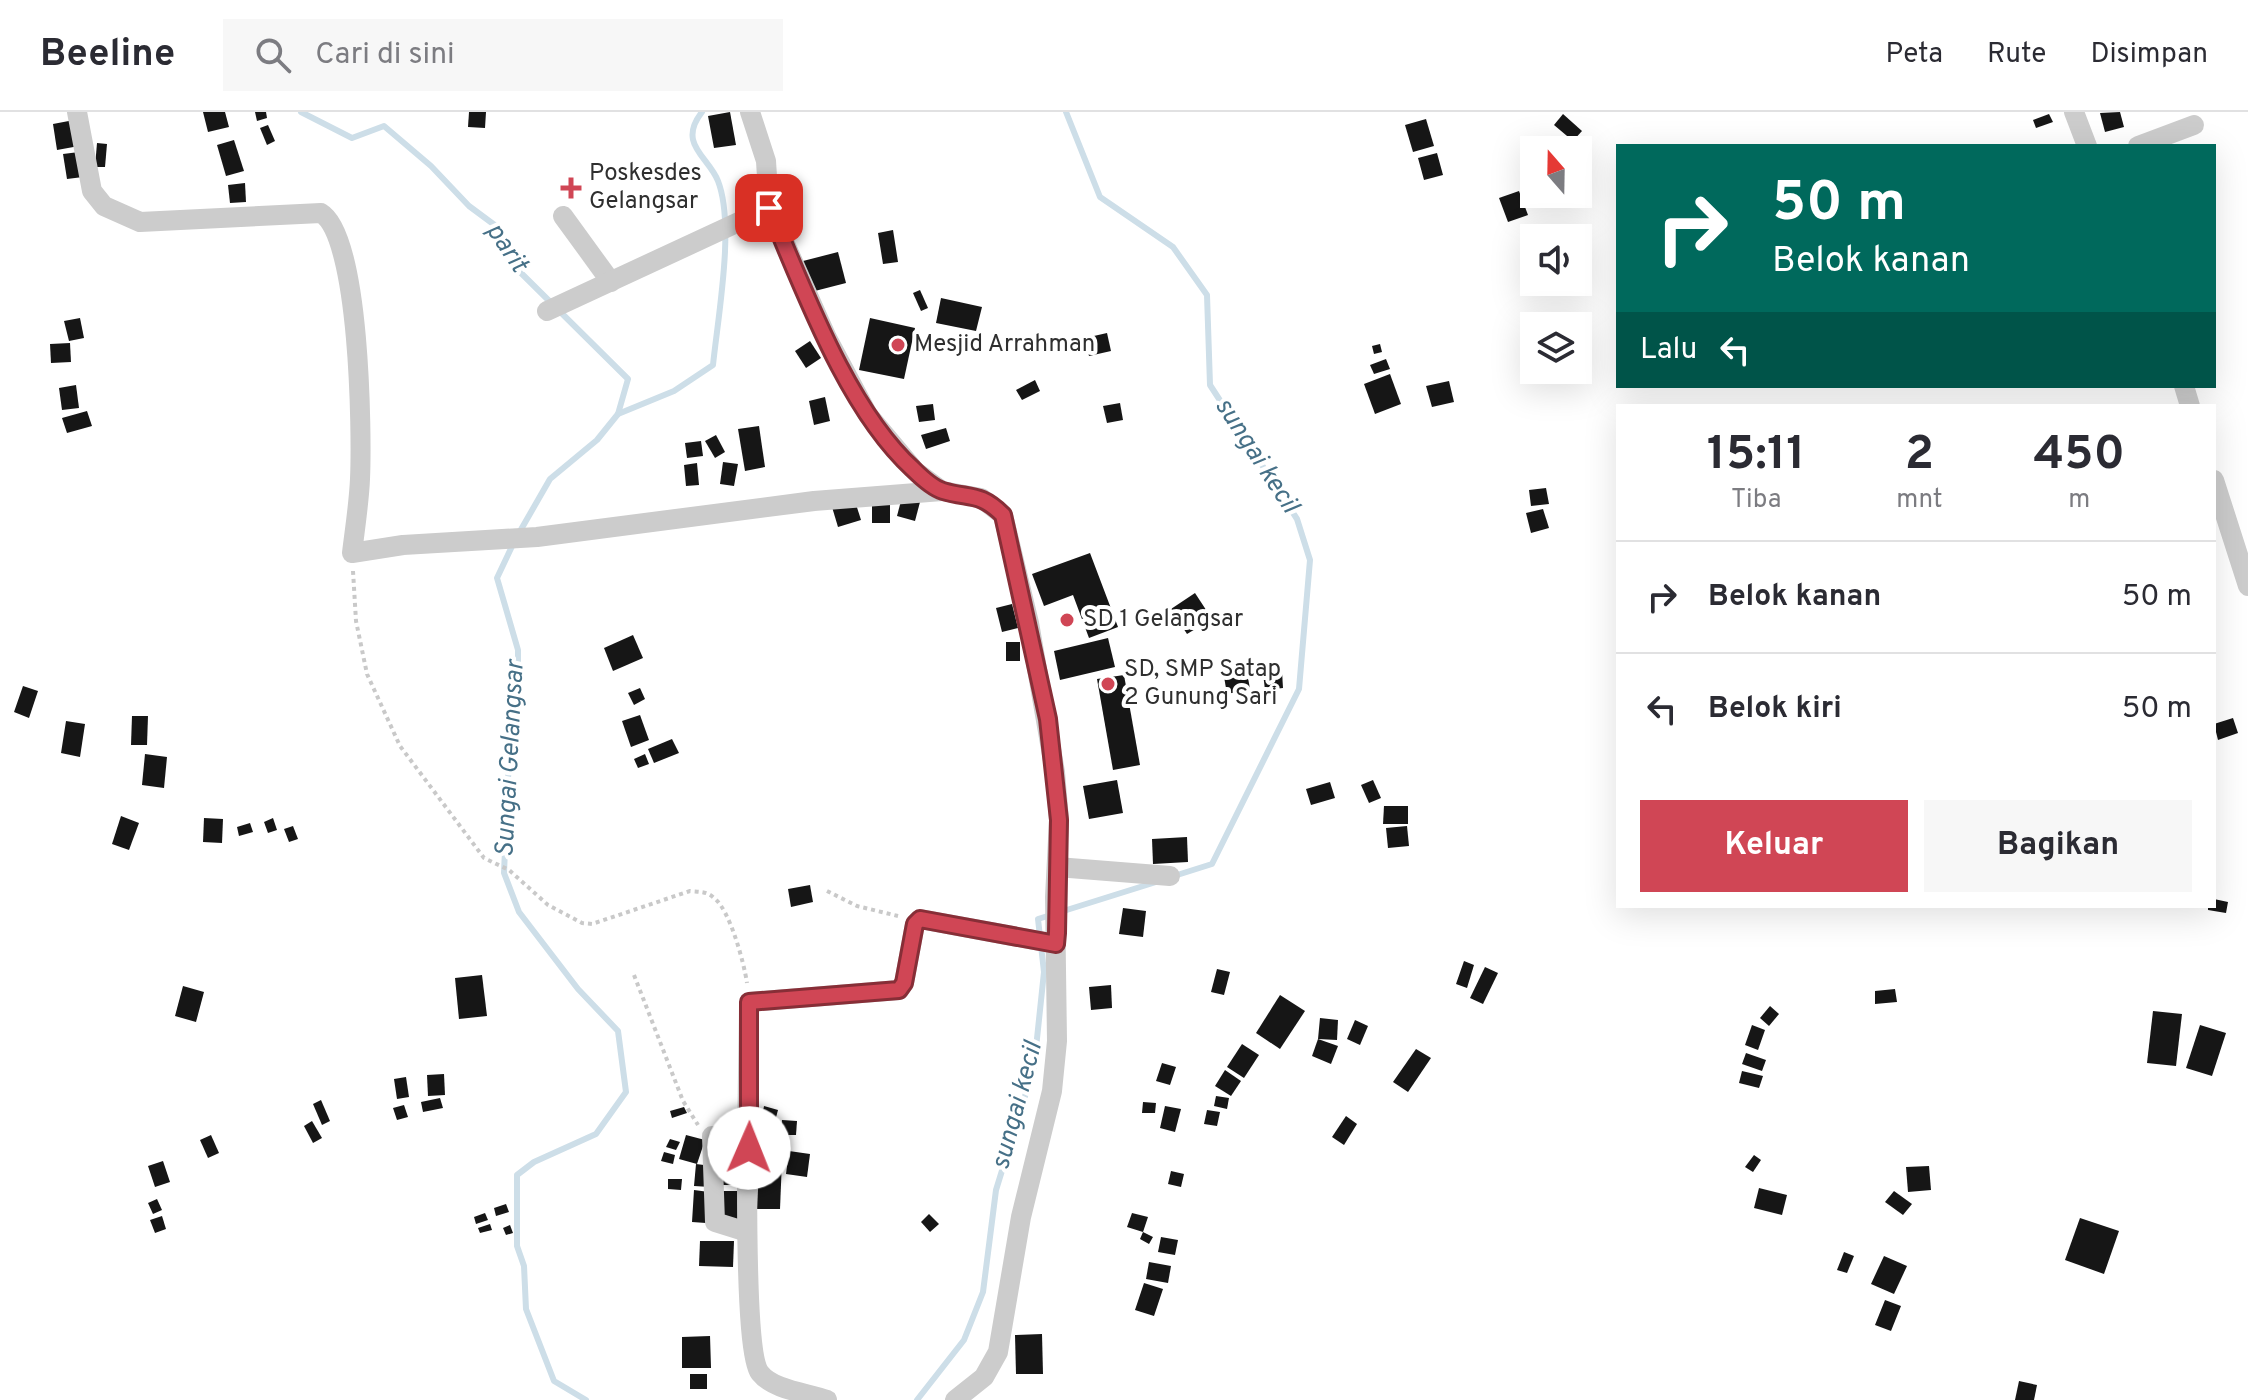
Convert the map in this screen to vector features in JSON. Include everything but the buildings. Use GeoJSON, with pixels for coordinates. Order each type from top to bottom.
{"type":"FeatureCollection","features":[{"type":"Feature","properties":{"kind":"street"},"geometry":{"type":"LineString","coordinates":[[77,112],[92,191],[104,206],[128,217],[140,222],[176,222],[321,213],[331,221],[344,261],[357,329],[360,478],[352,553],[403,545],[537,537],[814,501],[942,491],[981,498],[1003,515],[1048,719],[1059,820],[1055,897],[1047,939],[1057,1041],[1052,1091],[1021,1217],[998,1352],[984,1377],[955,1400]]}},
{"type":"Feature","properties":{"kind":"street"},"geometry":{"type":"LineString","coordinates":[[750,112],[766,161],[769,208],[843,370],[868,415],[899,456],[942,491]]}},
{"type":"Feature","properties":{"kind":"street"},"geometry":{"type":"LineString","coordinates":[[2074,112],[2086,144]]}},
{"type":"Feature","properties":{"kind":"street"},"geometry":{"type":"LineString","coordinates":[[2143,144],[2194,125]]}},
{"type":"Feature","properties":{"kind":"street"},"geometry":{"type":"LineString","coordinates":[[547,311],[769,208]]}},
{"type":"Feature","properties":{"kind":"street"},"geometry":{"type":"LineString","coordinates":[[563,216],[611,282]]}},
{"type":"Feature","properties":{"kind":"street"},"geometry":{"type":"LineString","coordinates":[[2216,486],[2248,586]]}},
{"type":"Feature","properties":{"kind":"street"},"geometry":{"type":"LineString","coordinates":[[1057,867],[1170,876]]}},
{"type":"Feature","properties":{"kind":"street"},"geometry":{"type":"LineString","coordinates":[[827,1400],[766,1380],[752,1358],[747,1232],[749,1002],[899,990],[904,983],[915,924],[927,918],[1047,939]]}},
{"type":"Feature","properties":{"kind":"street"},"geometry":{"type":"LineString","coordinates":[[712,1136],[715,1222],[747,1232]]}},
{"type":"Feature","properties":{"kind":"path"},"geometry":{"type":"LineString","coordinates":[[352,553],[356,621],[367,674],[400,746],[484,858],[509,870],[548,905],[582,923],[614,917],[690,891],[706,892],[718,900],[744,962],[749,1002]]}},
{"type":"Feature","properties":{"kind":"path"},"geometry":{"type":"LineString","coordinates":[[827,891],[857,906],[899,916],[915,924]]}},
{"type":"Feature","properties":{"kind":"path"},"geometry":{"type":"LineString","coordinates":[[634,975],[688,1113],[712,1136]]}},
{"type":"Feature","properties":{"kind":"waterway","name":"parit"},"geometry":{"type":"LineString","coordinates":[[301,112],[352,138],[384,126],[431,166],[469,206],[500,229],[519,271],[628,379],[618,414]]}},
{"type":"Feature","properties":{"kind":"waterway","name":"Sungai Gelangsar"},"geometry":{"type":"LineString","coordinates":[[519,533],[550,479],[597,440],[618,414],[674,391],[713,365],[724,271],[725,221],[718,181],[693,141],[695,123],[702,112]]}},
{"type":"Feature","properties":{"kind":"waterway","name":"sungai kecil"},"geometry":{"type":"LineString","coordinates":[[1066,112],[1100,197],[1173,247],[1207,295],[1210,385],[1297,519],[1310,560],[1299,689],[1212,864],[1174,876]]}},
{"type":"Feature","properties":{"kind":"waterway","name":"Sungai Gelangsar"},"geometry":{"type":"LineString","coordinates":[[514,542],[497,578],[518,650],[518,696],[510,732],[504,873],[519,912],[578,989],[618,1031],[626,1092],[596,1134],[534,1162],[517,1175],[517,1246],[524,1266],[526,1309],[554,1381],[586,1400]]}},
{"type":"Feature","properties":{"kind":"waterway","name":"sungai kecil"},"geometry":{"type":"LineString","coordinates":[[917,1400],[964,1340],[983,1292],[996,1190],[1034,1067],[1044,972],[1038,919],[1156,882]]}},
{"type":"Feature","properties":{"kind":"place","name":"Poskesdes Gelangsar"},"geometry":{"type":"Point","coordinates":[571,188]}},
{"type":"Feature","properties":{"kind":"place","name":"Mesjid Arrahman"},"geometry":{"type":"Point","coordinates":[898,345]}},
{"type":"Feature","properties":{"kind":"place","name":"SD 1 Gelangsar"},"geometry":{"type":"Point","coordinates":[1067,620]}},
{"type":"Feature","properties":{"kind":"place","name":"SD, SMP Satap 2 Gunung Sari"},"geometry":{"type":"Point","coordinates":[1108,684]}},
{"type":"Feature","properties":{"kind":"route"},"geometry":{"type":"LineString","coordinates":[[749,1148],[749,1002],[899,990],[904,983],[915,924],[920,919],[1056,944],[1057,933],[1055,897],[1059,820],[1055,772],[1029,623],[1003,515],[981,498],[942,491],[899,456],[877,430],[827,338],[769,208]]}}]}
